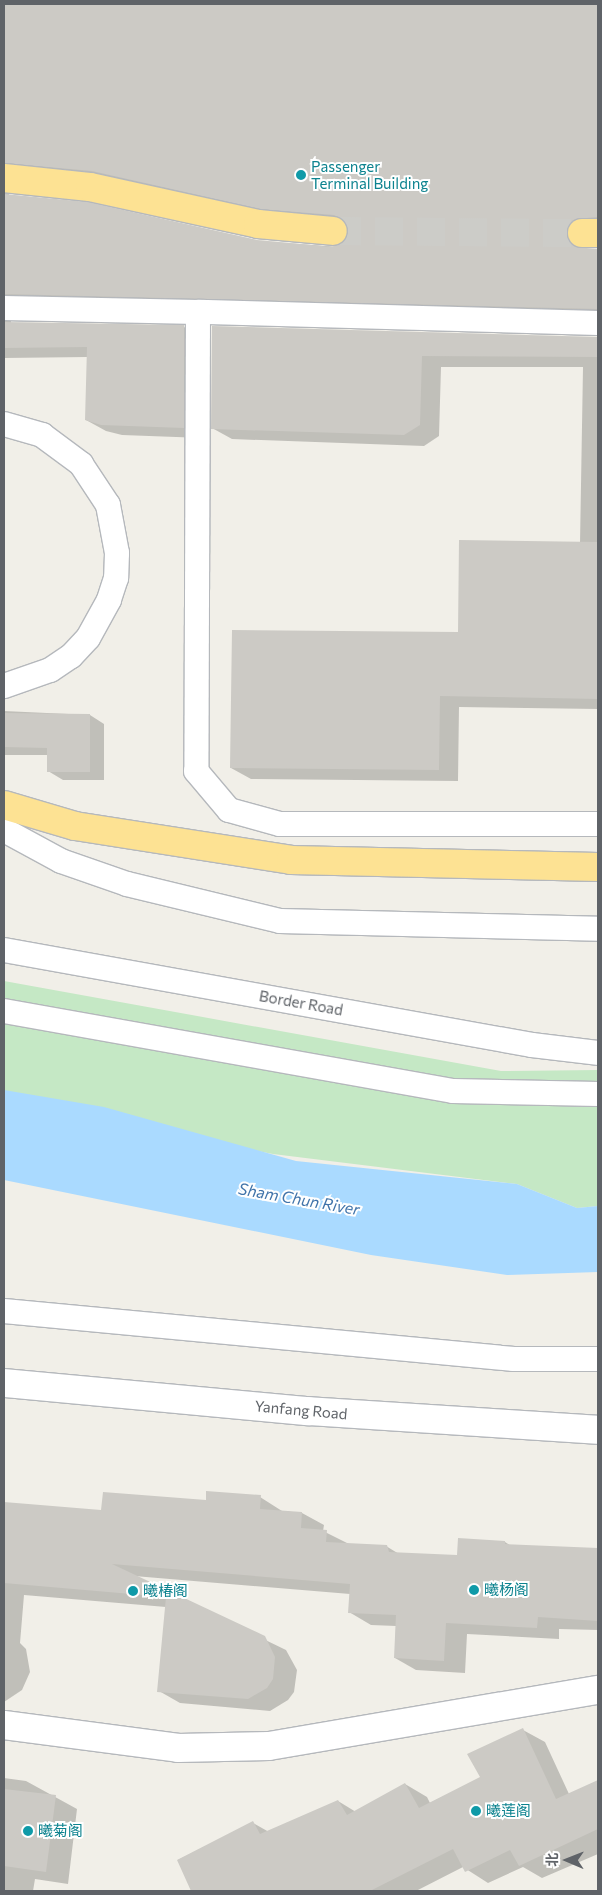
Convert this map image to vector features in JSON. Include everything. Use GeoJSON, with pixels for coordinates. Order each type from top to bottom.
{"type":"FeatureCollection","features":[{"type":"Feature","properties":{"kind":"highway"},"geometry":{"type":"LineString","coordinates":[[4,178],[90,187],[258,224],[333,231]]}},
{"type":"Feature","properties":{"kind":"highway"},"geometry":{"type":"LineString","coordinates":[[4,805],[75,826],[291,860],[598,867]]}},
{"type":"Feature","properties":{"kind":"street","name":"Yanfang Road"},"geometry":{"type":"LineString","coordinates":[[4,1383],[308,1411],[598,1430]]}},
{"type":"Feature","properties":{"kind":"street"},"geometry":{"type":"LineString","coordinates":[[4,1725],[178,1748],[269,1746],[598,1690]]}},
{"type":"Feature","properties":{"kind":"lane"},"geometry":{"type":"LineString","coordinates":[[4,308],[598,324]]}},
{"type":"Feature","properties":{"kind":"lane"},"geometry":{"type":"LineString","coordinates":[[198,312],[196,771],[229,810],[280,824],[598,824]]}},
{"type":"Feature","properties":{"kind":"lane"},"geometry":{"type":"LineString","coordinates":[[4,424],[42,435],[81,464],[108,505],[115,528],[117,553],[116,578],[109,600],[88,638],[50,670],[4,686]]}},
{"type":"Feature","properties":{"kind":"lane"},"geometry":{"type":"LineString","coordinates":[[4,830],[60,861],[127,884],[280,921],[598,929]]}},
{"type":"Feature","properties":{"kind":"lane","name":"Border Road"},"geometry":{"type":"LineString","coordinates":[[4,950],[532,1045],[598,1053]]}},
{"type":"Feature","properties":{"kind":"lane"},"geometry":{"type":"LineString","coordinates":[[4,1011],[453,1091],[598,1094]]}},
{"type":"Feature","properties":{"kind":"lane"},"geometry":{"type":"LineString","coordinates":[[4,1312],[514,1359],[598,1359]]}},
{"type":"Feature","properties":{"kind":"green space"},"geometry":{"type":"Polygon","coordinates":[[[4,981],[501,1071],[598,1070],[598,1206],[577,1208],[517,1184],[273,1154],[4,1101],[4,981]]]}},
{"type":"Feature","properties":{"kind":"water","name":"Sham Chun River"},"geometry":{"type":"Polygon","coordinates":[[[4,1090],[104,1107],[296,1161],[517,1184],[577,1208],[598,1206],[598,1272],[507,1275],[371,1255],[4,1180],[4,1090]]]}},
{"type":"Feature","properties":{"kind":"building","name":"Passenger Terminal Building"},"geometry":{"type":"Polygon","coordinates":[[[4,4],[598,4],[598,217],[575,219],[566,233],[575,247],[598,249],[598,309],[4,294],[4,194],[88,202],[257,240],[332,247],[345,240],[349,232],[342,219],[334,215],[260,209],[92,171],[4,163],[4,4]]]}},
{"type":"Feature","properties":{"kind":"building"},"geometry":{"type":"Polygon","coordinates":[[[4,322],[184,325],[184,428],[101,425],[85,420],[87,347],[4,348],[4,322]]]}},
{"type":"Feature","properties":{"kind":"building"},"geometry":{"type":"Polygon","coordinates":[[[212,326],[598,337],[598,357],[422,356],[420,425],[404,435],[211,429],[212,326]]]}},
{"type":"Feature","properties":{"kind":"building"},"geometry":{"type":"Polygon","coordinates":[[[459,540],[598,542],[598,699],[440,696],[439,770],[230,768],[232,630],[458,632],[459,540]]]}},
{"type":"Feature","properties":{"kind":"building"},"geometry":{"type":"Polygon","coordinates":[[[4,713],[90,714],[90,772],[47,772],[47,748],[4,747],[4,713]]]}},
{"type":"Feature","properties":{"kind":"building"},"geometry":{"type":"Polygon","coordinates":[[[206,1491],[261,1495],[260,1509],[302,1512],[301,1528],[327,1530],[326,1542],[387,1545],[389,1552],[457,1555],[458,1538],[505,1541],[505,1544],[598,1548],[598,1621],[538,1617],[537,1628],[446,1623],[444,1661],[394,1658],[396,1615],[348,1613],[350,1584],[112,1564],[265,1636],[275,1657],[273,1679],[267,1688],[248,1699],[157,1692],[166,1597],[4,1583],[4,1502],[101,1510],[103,1492],[206,1500],[206,1491]]]}},
{"type":"Feature","properties":{"kind":"building","name":"曦莲阁"},"geometry":{"type":"Polygon","coordinates":[[[523,1728],[556,1799],[598,1780],[598,1829],[519,1866],[510,1850],[465,1872],[453,1849],[370,1891],[191,1891],[177,1860],[253,1821],[260,1834],[338,1800],[347,1815],[405,1783],[419,1808],[480,1777],[467,1754],[523,1728]]]}},
{"type":"Feature","properties":{"kind":"building","name":"曦菊阁"},"geometry":{"type":"Polygon","coordinates":[[[4,1789],[56,1795],[46,1872],[4,1866],[4,1789]]]}},
{"type":"Feature","properties":{"kind":"tunnel"},"geometry":{"type":"LineString","coordinates":[[333,231],[582,233]]}},
{"type":"Feature","properties":{"kind":"place","name":"Passenger Terminal Building"},"geometry":{"type":"Point","coordinates":[301,175]}},
{"type":"Feature","properties":{"kind":"place","name":"曦杨阁"},"geometry":{"type":"Point","coordinates":[474,1590]}},
{"type":"Feature","properties":{"kind":"place","name":"曦椿阁"},"geometry":{"type":"Point","coordinates":[133,1591]}},
{"type":"Feature","properties":{"kind":"place","name":"曦莲阁"},"geometry":{"type":"Point","coordinates":[476,1811]}},
{"type":"Feature","properties":{"kind":"place","name":"曦菊阁"},"geometry":{"type":"Point","coordinates":[28,1831]}}]}
